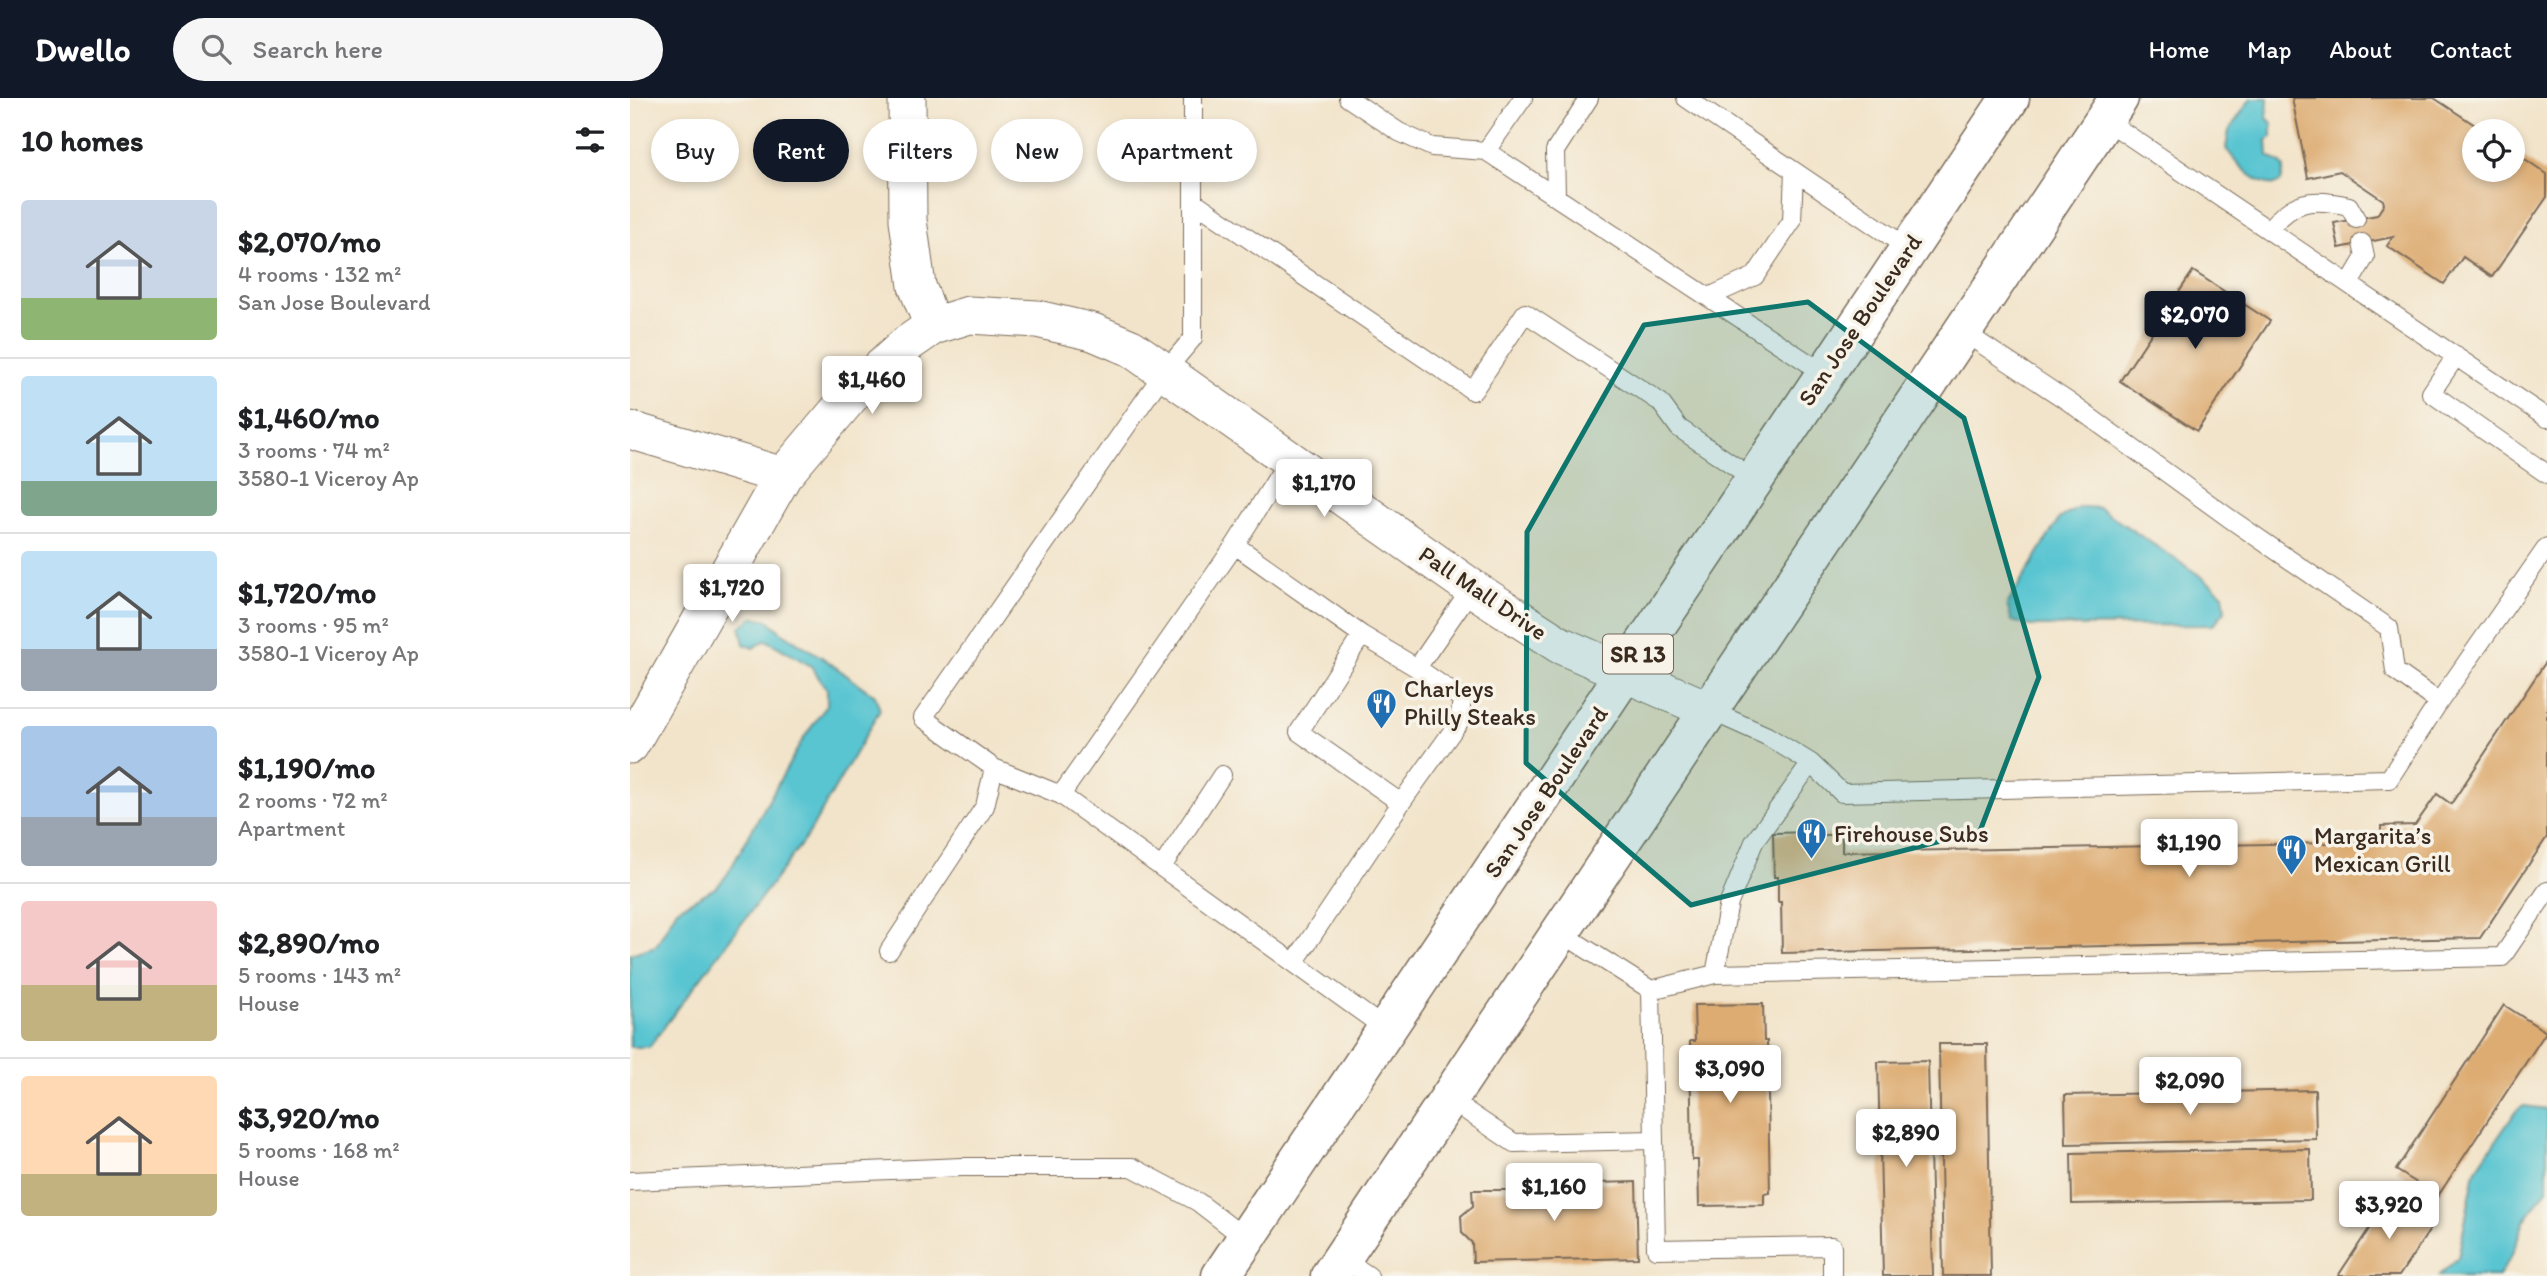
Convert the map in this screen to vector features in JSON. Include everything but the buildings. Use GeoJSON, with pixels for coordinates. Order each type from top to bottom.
{"type":"FeatureCollection","features":[{"type":"Feature","properties":{"kind":"main road","name":"San Jose Boulevard"},"geometry":{"type":"LineString","coordinates":[[1221,1276],[1755,480],[2001,101]]}},
{"type":"Feature","properties":{"kind":"main road"},"geometry":{"type":"LineString","coordinates":[[1347,1270],[1449,1099],[2111,109]]}},
{"type":"Feature","properties":{"kind":"street"},"geometry":{"type":"LineString","coordinates":[[907,98],[908,220],[917,286],[933,326]]}},
{"type":"Feature","properties":{"kind":"street","name":"Pall Mall Drive"},"geometry":{"type":"LineString","coordinates":[[630,745],[783,476],[854,392],[907,344],[933,326],[969,315],[1037,319],[1093,332],[1131,348],[1472,588],[1560,645],[1709,710]]}},
{"type":"Feature","properties":{"kind":"street"},"geometry":{"type":"LineString","coordinates":[[630,430],[783,476]]}},
{"type":"Feature","properties":{"kind":"lane"},"geometry":{"type":"LineString","coordinates":[[1192,98],[1194,338],[1165,371],[923,718],[993,768],[1061,795],[1387,1030]]}},
{"type":"Feature","properties":{"kind":"lane"},"geometry":{"type":"LineString","coordinates":[[1348,98],[1399,132],[1432,147],[1486,151],[1825,374]]}},
{"type":"Feature","properties":{"kind":"lane"},"geometry":{"type":"LineString","coordinates":[[1486,151],[1523,98]]}},
{"type":"Feature","properties":{"kind":"lane"},"geometry":{"type":"LineString","coordinates":[[1556,196],[1555,151],[1590,98]]}},
{"type":"Feature","properties":{"kind":"lane"},"geometry":{"type":"LineString","coordinates":[[1686,98],[1908,248]]}},
{"type":"Feature","properties":{"kind":"lane"},"geometry":{"type":"LineString","coordinates":[[2111,109],[2268,230],[2547,418]]}},
{"type":"Feature","properties":{"kind":"lane"},"geometry":{"type":"LineString","coordinates":[[1709,297],[1755,276],[1792,221],[1794,171]]}},
{"type":"Feature","properties":{"kind":"lane"},"geometry":{"type":"LineString","coordinates":[[2268,230],[2283,214],[2298,205],[2322,200],[2349,206],[2356,219]]}},
{"type":"Feature","properties":{"kind":"lane"},"geometry":{"type":"LineString","coordinates":[[1193,201],[1473,391],[1525,313],[1660,402],[1679,428],[1755,480]]}},
{"type":"Feature","properties":{"kind":"lane"},"geometry":{"type":"LineString","coordinates":[[2349,284],[2365,257],[2362,243]]}},
{"type":"Feature","properties":{"kind":"lane"},"geometry":{"type":"LineString","coordinates":[[1962,331],[2069,402],[2229,518],[2389,628],[2395,671],[2440,702]]}},
{"type":"Feature","properties":{"kind":"lane"},"geometry":{"type":"LineString","coordinates":[[2456,356],[2431,393],[2547,474]]}},
{"type":"Feature","properties":{"kind":"lane"},"geometry":{"type":"LineString","coordinates":[[1061,795],[1235,545],[1289,459]]}},
{"type":"Feature","properties":{"kind":"lane"},"geometry":{"type":"LineString","coordinates":[[1235,545],[1362,635],[1462,699],[1459,722],[1294,963]]}},
{"type":"Feature","properties":{"kind":"lane"},"geometry":{"type":"LineString","coordinates":[[1709,710],[1767,736],[1811,763],[1842,793],[2389,779],[2547,547]]}},
{"type":"Feature","properties":{"kind":"lane"},"geometry":{"type":"LineString","coordinates":[[1417,668],[1472,588]]}},
{"type":"Feature","properties":{"kind":"lane"},"geometry":{"type":"LineString","coordinates":[[1362,635],[1299,732],[1401,803]]}},
{"type":"Feature","properties":{"kind":"lane"},"geometry":{"type":"LineString","coordinates":[[1715,974],[1729,903],[1754,842],[1811,763]]}},
{"type":"Feature","properties":{"kind":"lane"},"geometry":{"type":"LineString","coordinates":[[889,951],[985,806],[993,768]]}},
{"type":"Feature","properties":{"kind":"lane"},"geometry":{"type":"LineString","coordinates":[[1163,867],[1222,775]]}},
{"type":"Feature","properties":{"kind":"lane"},"geometry":{"type":"LineString","coordinates":[[1560,932],[1651,990],[1715,974],[2502,957],[2547,891]]}},
{"type":"Feature","properties":{"kind":"lane"},"geometry":{"type":"LineString","coordinates":[[1651,990],[1656,1250],[1832,1246],[1832,1276]]}},
{"type":"Feature","properties":{"kind":"lane"},"geometry":{"type":"LineString","coordinates":[[1449,1099],[1514,1143],[1654,1140]]}},
{"type":"Feature","properties":{"kind":"lane"},"geometry":{"type":"LineString","coordinates":[[630,1181],[962,1167],[1132,1167],[1198,1202],[1246,1239]]}},
{"type":"Feature","properties":{"kind":"highlighted area"},"geometry":{"type":"Polygon","coordinates":[[[1808,302],[1964,418],[2039,677],[1980,831],[1691,905],[1526,763],[1527,532],[1644,325],[1808,302]]]}},
{"type":"Feature","properties":{"kind":"water"},"geometry":{"type":"Polygon","coordinates":[[[2251,98],[2268,98],[2267,118],[2272,123],[2272,137],[2267,140],[2268,156],[2284,168],[2281,182],[2274,184],[2258,180],[2236,161],[2226,148],[2229,131],[2251,98]]]}},
{"type":"Feature","properties":{"kind":"water"},"geometry":{"type":"Polygon","coordinates":[[[2080,507],[2099,508],[2202,577],[2223,594],[2225,611],[2213,625],[2030,626],[2012,621],[2007,605],[2059,519],[2080,507]]]}},
{"type":"Feature","properties":{"kind":"water"},"geometry":{"type":"Polygon","coordinates":[[[754,617],[768,620],[781,632],[823,658],[875,696],[880,710],[808,835],[649,1047],[630,1047],[630,954],[656,946],[677,909],[717,887],[727,875],[803,739],[827,705],[827,690],[811,666],[766,640],[753,648],[744,644],[740,627],[754,617]]]}},
{"type":"Feature","properties":{"kind":"water"},"geometry":{"type":"Polygon","coordinates":[[[2524,1106],[2547,1109],[2547,1189],[2524,1221],[2511,1257],[2499,1276],[2438,1276],[2458,1258],[2475,1171],[2517,1110],[2524,1106]]]}},
{"type":"Feature","properties":{"kind":"place","name":"Charleys Philly Steaks"},"geometry":{"type":"Point","coordinates":[1381,730]}},
{"type":"Feature","properties":{"kind":"place","name":"Firehouse Subs"},"geometry":{"type":"Point","coordinates":[1811,861]}},
{"type":"Feature","properties":{"kind":"place","name":"Margarita’s Mexican Grill"},"geometry":{"type":"Point","coordinates":[2291,877]}}]}
